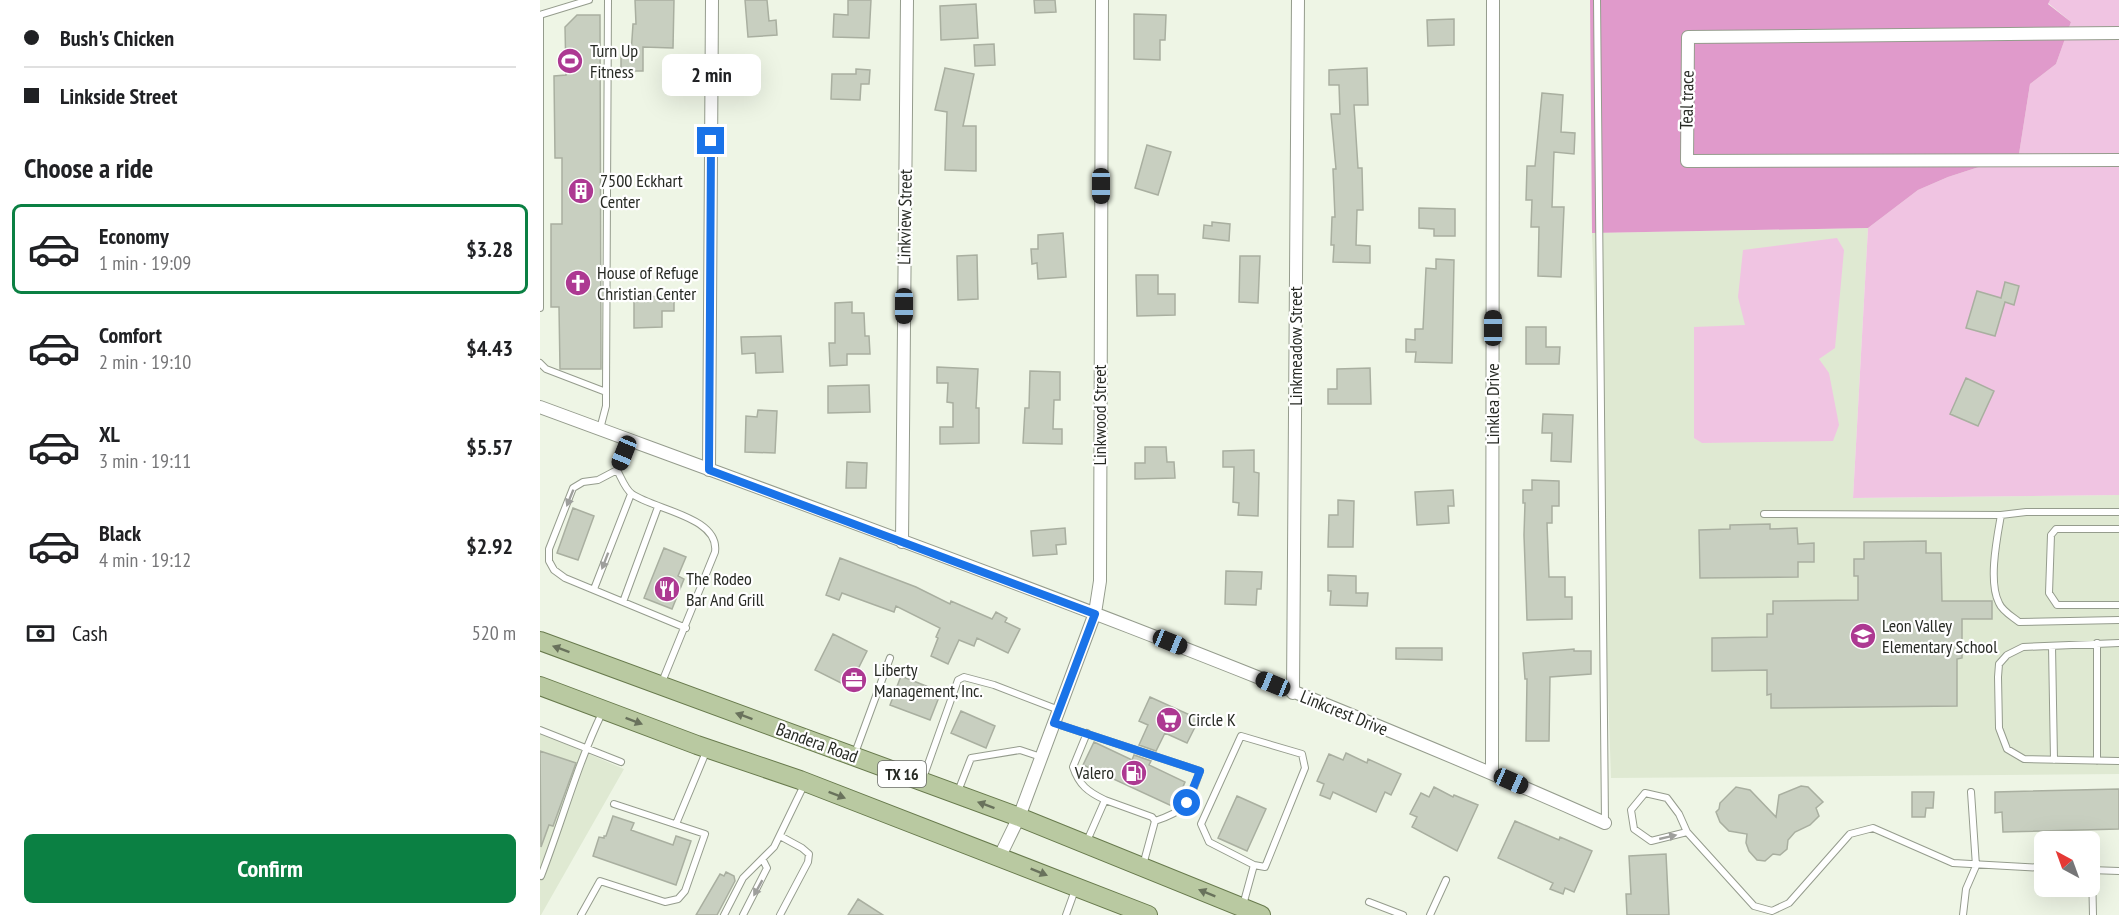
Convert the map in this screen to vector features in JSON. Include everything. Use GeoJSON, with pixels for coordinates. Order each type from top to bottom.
{"type":"FeatureCollection","features":[{"type":"Feature","properties":{"kind":"main road","name":"Bandera Road"},"geometry":{"type":"LineString","coordinates":[[540,641],[1019,817],[1261,915]]}},
{"type":"Feature","properties":{"kind":"main road","name":"TX 16"},"geometry":{"type":"LineString","coordinates":[[540,686],[1000,856],[1148,915]]}},
{"type":"Feature","properties":{"kind":"street"},"geometry":{"type":"LineString","coordinates":[[709,470],[712,0]]}},
{"type":"Feature","properties":{"kind":"street","name":"Linkview Street"},"geometry":{"type":"LineString","coordinates":[[902,542],[907,0]]}},
{"type":"Feature","properties":{"kind":"street","name":"Linkwood Street"},"geometry":{"type":"LineString","coordinates":[[1000,856],[1019,817],[1095,614],[1100,570],[1102,0]]}},
{"type":"Feature","properties":{"kind":"street","name":"Linkmeadow Street"},"geometry":{"type":"LineString","coordinates":[[1293,693],[1298,0]]}},
{"type":"Feature","properties":{"kind":"street","name":"Linklea Drive"},"geometry":{"type":"LineString","coordinates":[[1492,772],[1493,0]]}},
{"type":"Feature","properties":{"kind":"street","name":"Teal trace"},"geometry":{"type":"LineString","coordinates":[[2119,33],[1688,37],[1687,161],[2119,160]]}},
{"type":"Feature","properties":{"kind":"street","name":"Linkcrest Drive"},"geometry":{"type":"LineString","coordinates":[[540,407],[1170,642],[1492,772],[1605,823]]}},
{"type":"Feature","properties":{"kind":"lane"},"geometry":{"type":"LineString","coordinates":[[540,310],[540,15],[589,0]]}},
{"type":"Feature","properties":{"kind":"lane"},"geometry":{"type":"LineString","coordinates":[[600,430],[606,406],[608,0]]}},
{"type":"Feature","properties":{"kind":"lane"},"geometry":{"type":"LineString","coordinates":[[1597,0],[1605,823]]}},
{"type":"Feature","properties":{"kind":"lane"},"geometry":{"type":"LineString","coordinates":[[540,363],[546,369],[606,392]]}},
{"type":"Feature","properties":{"kind":"lane"},"geometry":{"type":"LineString","coordinates":[[627,439],[617,470],[598,480],[583,482],[573,488],[549,549],[549,561],[554,570],[565,578],[686,628]]}},
{"type":"Feature","properties":{"kind":"lane"},"geometry":{"type":"LineString","coordinates":[[617,470],[631,494],[658,507],[700,522],[709,530],[716,543],[715,552],[686,628],[661,686]]}},
{"type":"Feature","properties":{"kind":"lane"},"geometry":{"type":"LineString","coordinates":[[594,590],[631,494]]}},
{"type":"Feature","properties":{"kind":"lane"},"geometry":{"type":"LineString","coordinates":[[623,602],[658,507]]}},
{"type":"Feature","properties":{"kind":"lane"},"geometry":{"type":"LineString","coordinates":[[1764,514],[2001,515],[2026,512],[2119,512]]}},
{"type":"Feature","properties":{"kind":"lane"},"geometry":{"type":"LineString","coordinates":[[2001,515],[1997,539],[1994,592],[2000,606],[2019,622],[2119,620]]}},
{"type":"Feature","properties":{"kind":"lane"},"geometry":{"type":"LineString","coordinates":[[2119,529],[2056,529],[2051,535],[2049,593],[2058,605],[2119,605]]}},
{"type":"Feature","properties":{"kind":"lane"},"geometry":{"type":"LineString","coordinates":[[2097,643],[2097,761]]}},
{"type":"Feature","properties":{"kind":"lane"},"geometry":{"type":"LineString","coordinates":[[2119,643],[2023,647],[2007,656],[1999,664],[1999,728],[2007,748],[2024,759],[2119,761]]}},
{"type":"Feature","properties":{"kind":"lane"},"geometry":{"type":"LineString","coordinates":[[2052,646],[2054,760]]}},
{"type":"Feature","properties":{"kind":"lane"},"geometry":{"type":"LineString","coordinates":[[854,756],[890,658]]}},
{"type":"Feature","properties":{"kind":"lane"},"geometry":{"type":"LineString","coordinates":[[922,781],[958,680],[964,677],[994,685],[1059,710]]}},
{"type":"Feature","properties":{"kind":"lane"},"geometry":{"type":"LineString","coordinates":[[541,876],[580,769],[585,748],[604,710]]}},
{"type":"Feature","properties":{"kind":"lane"},"geometry":{"type":"LineString","coordinates":[[1054,723],[1200,771],[1187,803],[1175,815],[1155,821]]}},
{"type":"Feature","properties":{"kind":"lane"},"geometry":{"type":"LineString","coordinates":[[540,730],[621,762]]}},
{"type":"Feature","properties":{"kind":"lane"},"geometry":{"type":"LineString","coordinates":[[1087,734],[1073,767],[1077,779],[1089,793],[1152,817],[1155,821]]}},
{"type":"Feature","properties":{"kind":"lane"},"geometry":{"type":"LineString","coordinates":[[1241,736],[1302,754],[1305,768],[1265,867],[1254,865],[1209,842],[1201,824],[1241,736]]}},
{"type":"Feature","properties":{"kind":"lane"},"geometry":{"type":"LineString","coordinates":[[676,824],[707,748]]}},
{"type":"Feature","properties":{"kind":"lane"},"geometry":{"type":"LineString","coordinates":[[957,794],[971,758],[1020,750],[1041,757]]}},
{"type":"Feature","properties":{"kind":"lane"},"geometry":{"type":"LineString","coordinates":[[723,915],[743,878],[752,867],[763,860],[780,836],[806,783]]}},
{"type":"Feature","properties":{"kind":"lane"},"geometry":{"type":"LineString","coordinates":[[1963,915],[1966,889],[1976,866],[1971,792]]}},
{"type":"Feature","properties":{"kind":"lane"},"geometry":{"type":"LineString","coordinates":[[1688,832],[1652,841],[1634,829],[1631,810],[1644,793],[1667,798],[1679,814],[1688,832],[1754,906],[1772,911],[1789,903],[1850,834],[1874,828],[1953,863],[2034,868]]}},
{"type":"Feature","properties":{"kind":"lane"},"geometry":{"type":"LineString","coordinates":[[1086,844],[1105,800]]}},
{"type":"Feature","properties":{"kind":"lane"},"geometry":{"type":"LineString","coordinates":[[581,915],[600,881],[665,902],[678,899],[686,891],[705,834],[614,804]]}},
{"type":"Feature","properties":{"kind":"lane"},"geometry":{"type":"LineString","coordinates":[[1142,867],[1155,821]]}},
{"type":"Feature","properties":{"kind":"lane"},"geometry":{"type":"LineString","coordinates":[[780,836],[802,848],[809,855],[808,862],[780,915]]}},
{"type":"Feature","properties":{"kind":"lane"},"geometry":{"type":"LineString","coordinates":[[743,915],[764,877],[767,868],[763,860]]}},
{"type":"Feature","properties":{"kind":"lane"},"geometry":{"type":"LineString","coordinates":[[1242,907],[1254,865]]}},
{"type":"Feature","properties":{"kind":"lane"},"geometry":{"type":"LineString","coordinates":[[2100,870],[2119,871]]}},
{"type":"Feature","properties":{"kind":"lane"},"geometry":{"type":"LineString","coordinates":[[1430,915],[1446,880]]}},
{"type":"Feature","properties":{"kind":"lane"},"geometry":{"type":"LineString","coordinates":[[1066,915],[1077,887]]}},
{"type":"Feature","properties":{"kind":"lane"},"geometry":{"type":"LineString","coordinates":[[2092,897],[2093,915]]}},
{"type":"Feature","properties":{"kind":"lane"},"geometry":{"type":"LineString","coordinates":[[1369,902],[1403,915]]}},
{"type":"Feature","properties":{"kind":"shaded area"},"geometry":{"type":"Polygon","coordinates":[[[1590,0],[2050,0],[2048,4],[2071,22],[2056,64],[2030,84],[2019,154],[1948,177],[1918,190],[1868,228],[1592,233],[1590,0]]]}},
{"type":"Feature","properties":{"kind":"shaded area"},"geometry":{"type":"Polygon","coordinates":[[[2050,0],[2119,0],[2119,495],[1853,498],[1868,228],[1918,190],[1948,177],[2019,154],[2030,84],[2056,64],[2071,22],[2048,3],[2050,0]]]}},
{"type":"Feature","properties":{"kind":"shaded area","name":"Leon Valley Elementary School"},"geometry":{"type":"Polygon","coordinates":[[[1868,228],[1853,498],[2119,495],[2119,774],[1611,778],[1592,233],[1868,228]]]}},
{"type":"Feature","properties":{"kind":"shaded area"},"geometry":{"type":"Polygon","coordinates":[[[1837,238],[1844,250],[1835,348],[1819,359],[1829,373],[1839,425],[1833,441],[1702,443],[1694,438],[1694,327],[1745,325],[1738,297],[1743,250],[1837,238]]]}},
{"type":"Feature","properties":{"kind":"shaded area"},"geometry":{"type":"Polygon","coordinates":[[[540,733],[624,769],[541,915],[540,915],[540,733]]]}},
{"type":"Feature","properties":{"kind":"building"},"geometry":{"type":"Polygon","coordinates":[[[635,0],[674,0],[673,48],[643,47],[643,71],[621,71],[621,54],[631,54],[633,24],[636,24],[635,0]]]}},
{"type":"Feature","properties":{"kind":"building"},"geometry":{"type":"Polygon","coordinates":[[[745,0],[767,0],[769,21],[776,20],[777,35],[748,37],[745,0]]]}},
{"type":"Feature","properties":{"kind":"building"},"geometry":{"type":"Polygon","coordinates":[[[848,0],[871,0],[869,38],[833,37],[834,14],[848,15],[848,0]]]}},
{"type":"Feature","properties":{"kind":"building"},"geometry":{"type":"Polygon","coordinates":[[[1034,0],[1055,0],[1056,12],[1035,13],[1034,0]]]}},
{"type":"Feature","properties":{"kind":"building"},"geometry":{"type":"Polygon","coordinates":[[[976,4],[978,38],[941,40],[940,6],[976,4]]]}},
{"type":"Feature","properties":{"kind":"building"},"geometry":{"type":"Polygon","coordinates":[[[1134,14],[1166,15],[1165,40],[1160,40],[1160,60],[1134,59],[1134,14]]]}},
{"type":"Feature","properties":{"kind":"building","name":"7500 Eckhart Center"},"geometry":{"type":"Polygon","coordinates":[[[577,15],[600,15],[601,369],[560,369],[559,307],[551,307],[551,224],[562,224],[562,158],[555,158],[554,76],[566,75],[565,27],[577,15]]]}},
{"type":"Feature","properties":{"kind":"building"},"geometry":{"type":"Polygon","coordinates":[[[1454,19],[1454,45],[1428,46],[1427,20],[1454,19]]]}},
{"type":"Feature","properties":{"kind":"building"},"geometry":{"type":"Polygon","coordinates":[[[994,44],[995,65],[975,66],[974,45],[994,44]]]}},
{"type":"Feature","properties":{"kind":"building"},"geometry":{"type":"Polygon","coordinates":[[[945,68],[974,74],[963,126],[976,126],[976,171],[945,170],[947,112],[935,110],[945,68]]]}},
{"type":"Feature","properties":{"kind":"building"},"geometry":{"type":"Polygon","coordinates":[[[1367,68],[1368,105],[1354,105],[1358,168],[1362,168],[1363,210],[1357,210],[1356,245],[1370,246],[1370,263],[1333,262],[1332,217],[1335,217],[1333,169],[1336,169],[1331,114],[1340,114],[1339,85],[1329,85],[1329,70],[1367,68]]]}},
{"type":"Feature","properties":{"kind":"building"},"geometry":{"type":"Polygon","coordinates":[[[856,69],[870,70],[869,84],[861,84],[860,100],[831,99],[832,74],[856,74],[856,69]]]}},
{"type":"Feature","properties":{"kind":"building"},"geometry":{"type":"Polygon","coordinates":[[[1542,93],[1563,95],[1561,132],[1575,133],[1574,154],[1554,152],[1552,207],[1564,207],[1561,277],[1538,276],[1539,227],[1531,227],[1532,200],[1526,200],[1527,166],[1535,166],[1542,93]]]}},
{"type":"Feature","properties":{"kind":"building"},"geometry":{"type":"Polygon","coordinates":[[[1147,145],[1171,152],[1158,195],[1135,188],[1147,145]]]}},
{"type":"Feature","properties":{"kind":"building"},"geometry":{"type":"Polygon","coordinates":[[[1419,208],[1455,209],[1455,236],[1434,236],[1434,229],[1419,228],[1419,208]]]}},
{"type":"Feature","properties":{"kind":"building"},"geometry":{"type":"Polygon","coordinates":[[[1212,222],[1230,224],[1229,241],[1203,238],[1204,225],[1212,226],[1212,222]]]}},
{"type":"Feature","properties":{"kind":"building"},"geometry":{"type":"Polygon","coordinates":[[[1063,233],[1066,277],[1038,279],[1037,263],[1032,264],[1031,249],[1038,249],[1038,235],[1063,233]]]}},
{"type":"Feature","properties":{"kind":"building"},"geometry":{"type":"Polygon","coordinates":[[[977,255],[978,299],[958,300],[957,256],[977,255]]]}},
{"type":"Feature","properties":{"kind":"building"},"geometry":{"type":"Polygon","coordinates":[[[1240,256],[1260,256],[1258,303],[1239,302],[1240,256]]]}},
{"type":"Feature","properties":{"kind":"building"},"geometry":{"type":"Polygon","coordinates":[[[1436,259],[1454,260],[1452,363],[1415,362],[1416,352],[1406,352],[1406,339],[1415,340],[1415,329],[1423,329],[1426,268],[1436,269],[1436,259]]]}},
{"type":"Feature","properties":{"kind":"building"},"geometry":{"type":"Polygon","coordinates":[[[1136,275],[1158,275],[1158,294],[1175,294],[1175,315],[1137,316],[1136,275]]]}},
{"type":"Feature","properties":{"kind":"building"},"geometry":{"type":"Polygon","coordinates":[[[2005,282],[2019,286],[2014,305],[2005,302],[1995,336],[1966,328],[1977,291],[2001,298],[2005,282]]]}},
{"type":"Feature","properties":{"kind":"building"},"geometry":{"type":"Polygon","coordinates":[[[674,296],[674,311],[662,311],[662,327],[634,328],[634,297],[674,296]]]}},
{"type":"Feature","properties":{"kind":"building"},"geometry":{"type":"Polygon","coordinates":[[[852,302],[852,313],[864,313],[865,336],[869,336],[870,354],[847,354],[847,365],[830,366],[829,343],[835,343],[835,303],[852,302]]]}},
{"type":"Feature","properties":{"kind":"building"},"geometry":{"type":"Polygon","coordinates":[[[1526,327],[1546,327],[1546,347],[1560,347],[1559,364],[1526,364],[1526,327]]]}},
{"type":"Feature","properties":{"kind":"building"},"geometry":{"type":"Polygon","coordinates":[[[781,336],[783,372],[756,373],[755,353],[742,354],[741,337],[781,336]]]}},
{"type":"Feature","properties":{"kind":"building"},"geometry":{"type":"Polygon","coordinates":[[[937,367],[978,369],[976,408],[979,408],[979,443],[940,444],[940,427],[953,427],[953,403],[947,402],[948,383],[937,383],[937,367]]]}},
{"type":"Feature","properties":{"kind":"building"},"geometry":{"type":"Polygon","coordinates":[[[1370,368],[1371,404],[1328,404],[1328,389],[1337,389],[1337,369],[1370,368]]]}},
{"type":"Feature","properties":{"kind":"building"},"geometry":{"type":"Polygon","coordinates":[[[1030,371],[1060,372],[1060,400],[1054,400],[1053,429],[1062,429],[1062,444],[1023,443],[1025,408],[1029,408],[1030,371]]]}},
{"type":"Feature","properties":{"kind":"building"},"geometry":{"type":"Polygon","coordinates":[[[1966,378],[1994,391],[1978,426],[1950,414],[1966,378]]]}},
{"type":"Feature","properties":{"kind":"building"},"geometry":{"type":"Polygon","coordinates":[[[869,385],[870,412],[828,413],[828,386],[869,385]]]}},
{"type":"Feature","properties":{"kind":"building"},"geometry":{"type":"Polygon","coordinates":[[[758,410],[777,411],[775,453],[745,452],[746,416],[757,417],[758,410]]]}},
{"type":"Feature","properties":{"kind":"building"},"geometry":{"type":"Polygon","coordinates":[[[1543,414],[1573,415],[1571,462],[1551,461],[1552,433],[1542,433],[1543,414]]]}},
{"type":"Feature","properties":{"kind":"building"},"geometry":{"type":"Polygon","coordinates":[[[1145,447],[1166,447],[1167,462],[1174,462],[1175,478],[1135,479],[1135,463],[1145,463],[1145,447]]]}},
{"type":"Feature","properties":{"kind":"building"},"geometry":{"type":"Polygon","coordinates":[[[1254,450],[1254,472],[1259,473],[1258,516],[1238,515],[1239,503],[1233,502],[1234,467],[1223,467],[1223,451],[1254,450]]]}},
{"type":"Feature","properties":{"kind":"building"},"geometry":{"type":"Polygon","coordinates":[[[847,462],[867,463],[866,488],[846,488],[847,462]]]}},
{"type":"Feature","properties":{"kind":"building"},"geometry":{"type":"Polygon","coordinates":[[[1532,480],[1559,481],[1559,506],[1552,506],[1552,523],[1547,523],[1549,577],[1565,577],[1565,597],[1572,597],[1572,619],[1527,620],[1523,490],[1532,490],[1532,480]]]}},
{"type":"Feature","properties":{"kind":"building"},"geometry":{"type":"Polygon","coordinates":[[[1453,490],[1454,506],[1448,506],[1449,523],[1417,525],[1415,492],[1453,490]]]}},
{"type":"Feature","properties":{"kind":"building"},"geometry":{"type":"Polygon","coordinates":[[[1338,500],[1354,501],[1353,547],[1328,547],[1329,515],[1338,515],[1338,500]]]}},
{"type":"Feature","properties":{"kind":"building"},"geometry":{"type":"Polygon","coordinates":[[[573,508],[594,516],[578,560],[557,553],[573,508]]]}},
{"type":"Feature","properties":{"kind":"building"},"geometry":{"type":"Polygon","coordinates":[[[1770,524],[1770,529],[1797,528],[1798,544],[1814,543],[1814,562],[1798,562],[1798,577],[1700,578],[1699,530],[1730,529],[1730,525],[1770,524]]]}},
{"type":"Feature","properties":{"kind":"building"},"geometry":{"type":"Polygon","coordinates":[[[1065,528],[1066,544],[1056,545],[1057,554],[1033,556],[1031,531],[1065,528]]]}},
{"type":"Feature","properties":{"kind":"building"},"geometry":{"type":"Polygon","coordinates":[[[1926,541],[1926,553],[1941,553],[1942,601],[1992,601],[1992,619],[1962,619],[1962,658],[1957,659],[1957,706],[1771,708],[1771,694],[1767,695],[1767,670],[1712,671],[1712,638],[1767,637],[1767,614],[1773,614],[1773,601],[1858,600],[1858,576],[1854,576],[1854,559],[1864,559],[1864,542],[1926,541]]]}},
{"type":"Feature","properties":{"kind":"building"},"geometry":{"type":"Polygon","coordinates":[[[664,548],[686,557],[678,576],[684,579],[672,609],[644,598],[664,548]]]}},
{"type":"Feature","properties":{"kind":"building"},"geometry":{"type":"Polygon","coordinates":[[[840,558],[992,619],[996,612],[1007,618],[1005,622],[1020,629],[1008,653],[977,638],[974,646],[959,640],[948,664],[931,656],[940,628],[896,606],[894,612],[842,593],[839,600],[826,595],[840,558]]]}},
{"type":"Feature","properties":{"kind":"building"},"geometry":{"type":"Polygon","coordinates":[[[1226,571],[1262,572],[1261,589],[1257,589],[1256,605],[1225,604],[1226,571]]]}},
{"type":"Feature","properties":{"kind":"building"},"geometry":{"type":"Polygon","coordinates":[[[1328,575],[1356,576],[1356,593],[1368,593],[1367,606],[1330,605],[1331,591],[1328,591],[1328,575]]]}},
{"type":"Feature","properties":{"kind":"building"},"geometry":{"type":"Polygon","coordinates":[[[833,634],[867,651],[849,687],[815,670],[833,634]]]}},
{"type":"Feature","properties":{"kind":"building"},"geometry":{"type":"Polygon","coordinates":[[[1396,648],[1442,648],[1442,660],[1396,659],[1396,648]]]}},
{"type":"Feature","properties":{"kind":"building"},"geometry":{"type":"Polygon","coordinates":[[[1574,649],[1574,651],[1591,651],[1591,674],[1550,677],[1549,741],[1526,741],[1527,679],[1525,679],[1523,653],[1574,649]]]}},
{"type":"Feature","properties":{"kind":"building"},"geometry":{"type":"Polygon","coordinates":[[[901,676],[941,692],[930,720],[890,705],[901,676]]]}},
{"type":"Feature","properties":{"kind":"building","name":"Circle K"},"geometry":{"type":"Polygon","coordinates":[[[1150,697],[1199,719],[1187,743],[1165,733],[1156,751],[1139,745],[1148,725],[1139,721],[1150,697]]]}},
{"type":"Feature","properties":{"kind":"building"},"geometry":{"type":"Polygon","coordinates":[[[961,711],[995,726],[986,748],[951,733],[961,711]]]}},
{"type":"Feature","properties":{"kind":"building","name":"Valero"},"geometry":{"type":"Polygon","coordinates":[[[1094,742],[1132,760],[1134,755],[1151,761],[1149,765],[1185,782],[1174,807],[1083,765],[1094,742]]]}},
{"type":"Feature","properties":{"kind":"building"},"geometry":{"type":"Polygon","coordinates":[[[540,751],[576,763],[553,826],[549,825],[541,847],[540,751]]]}},
{"type":"Feature","properties":{"kind":"building"},"geometry":{"type":"Polygon","coordinates":[[[1346,753],[1367,763],[1368,759],[1401,774],[1391,795],[1385,792],[1376,812],[1333,792],[1330,799],[1320,795],[1324,784],[1317,781],[1329,754],[1343,760],[1346,753]]]}},
{"type":"Feature","properties":{"kind":"building"},"geometry":{"type":"Polygon","coordinates":[[[1801,786],[1808,787],[1823,802],[1816,808],[1819,816],[1810,825],[1795,832],[1788,840],[1787,849],[1780,855],[1773,854],[1765,861],[1757,860],[1749,851],[1746,843],[1747,834],[1729,831],[1720,822],[1716,812],[1720,803],[1736,787],[1750,790],[1776,817],[1779,795],[1801,786]]]}},
{"type":"Feature","properties":{"kind":"building"},"geometry":{"type":"Polygon","coordinates":[[[1434,787],[1453,797],[1454,795],[1478,805],[1457,851],[1412,827],[1417,817],[1410,814],[1421,793],[1429,797],[1434,787]]]}},
{"type":"Feature","properties":{"kind":"building"},"geometry":{"type":"Polygon","coordinates":[[[2119,789],[2119,829],[2003,832],[2002,812],[1995,813],[1995,792],[2119,789]]]}},
{"type":"Feature","properties":{"kind":"building"},"geometry":{"type":"Polygon","coordinates":[[[1912,792],[1934,792],[1933,808],[1926,808],[1925,817],[1912,817],[1912,792]]]}},
{"type":"Feature","properties":{"kind":"building"},"geometry":{"type":"Polygon","coordinates":[[[1237,796],[1266,809],[1247,851],[1218,838],[1237,796]]]}},
{"type":"Feature","properties":{"kind":"building"},"geometry":{"type":"Polygon","coordinates":[[[613,816],[634,823],[631,830],[673,845],[676,836],[691,841],[676,885],[593,856],[599,837],[606,836],[613,816]]]}},
{"type":"Feature","properties":{"kind":"building"},"geometry":{"type":"Polygon","coordinates":[[[1515,821],[1592,851],[1574,892],[1565,888],[1563,894],[1550,889],[1553,883],[1498,858],[1515,821]]]}},
{"type":"Feature","properties":{"kind":"building"},"geometry":{"type":"Polygon","coordinates":[[[1666,854],[1669,915],[1627,915],[1626,894],[1631,894],[1629,856],[1666,854]]]}},
{"type":"Feature","properties":{"kind":"building"},"geometry":{"type":"Polygon","coordinates":[[[726,872],[734,876],[735,881],[717,915],[696,915],[720,874],[724,876],[726,872]]]}},
{"type":"Feature","properties":{"kind":"building"},"geometry":{"type":"Polygon","coordinates":[[[858,899],[883,915],[848,915],[858,899]]]}},
{"type":"Feature","properties":{"kind":"place","name":"Turn Up Fitness"},"geometry":{"type":"Point","coordinates":[570,61]}},
{"type":"Feature","properties":{"kind":"place","name":"7500 Eckhart Center"},"geometry":{"type":"Point","coordinates":[581,191]}},
{"type":"Feature","properties":{"kind":"place","name":"House of Refuge Christian Center"},"geometry":{"type":"Point","coordinates":[578,283]}},
{"type":"Feature","properties":{"kind":"place","name":"The Rodeo Bar And Grill"},"geometry":{"type":"Point","coordinates":[667,589]}},
{"type":"Feature","properties":{"kind":"place","name":"Leon Valley Elementary School"},"geometry":{"type":"Point","coordinates":[1863,636]}},
{"type":"Feature","properties":{"kind":"place","name":"Liberty Management, Inc."},"geometry":{"type":"Point","coordinates":[854,680]}},
{"type":"Feature","properties":{"kind":"place","name":"Circle K"},"geometry":{"type":"Point","coordinates":[1169,720]}},
{"type":"Feature","properties":{"kind":"place","name":"Valero"},"geometry":{"type":"Point","coordinates":[1134,773]}},
{"type":"Feature","properties":{"kind":"route"},"geometry":{"type":"LineString","coordinates":[[711,141],[709,470],[1095,614],[1054,723],[1200,771],[1187,803]]}}]}
